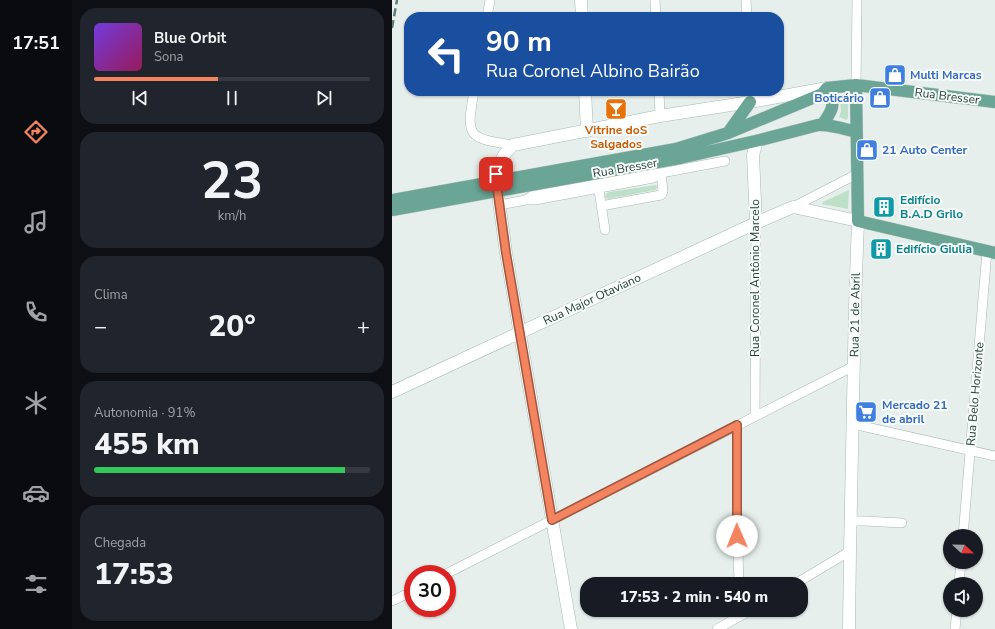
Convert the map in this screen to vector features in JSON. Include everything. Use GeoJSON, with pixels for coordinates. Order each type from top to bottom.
{"type":"FeatureCollection","features":[{"type":"Feature","properties":{"kind":"main road","name":"Rua Bresser"},"geometry":{"type":"LineString","coordinates":[[392,210],[678,153],[822,94],[827,88],[856,85],[995,102]]}},
{"type":"Feature","properties":{"kind":"main road","name":"Rua 21 de Abril"},"geometry":{"type":"LineString","coordinates":[[856,85],[858,222]]}},
{"type":"Feature","properties":{"kind":"main road"},"geometry":{"type":"LineString","coordinates":[[822,125],[830,115],[833,106],[832,99],[827,88]]}},
{"type":"Feature","properties":{"kind":"main road"},"geometry":{"type":"LineString","coordinates":[[728,133],[750,97]]}},
{"type":"Feature","properties":{"kind":"main road","name":"Rua Bresser"},"geometry":{"type":"LineString","coordinates":[[392,200],[678,153],[744,144],[804,128],[822,125],[834,126],[856,132]]}},
{"type":"Feature","properties":{"kind":"main road"},"geometry":{"type":"LineString","coordinates":[[858,222],[991,252]]}},
{"type":"Feature","properties":{"kind":"street"},"geometry":{"type":"LineString","coordinates":[[488,12],[490,0]]}},
{"type":"Feature","properties":{"kind":"street"},"geometry":{"type":"LineString","coordinates":[[581,0],[582,12]]}},
{"type":"Feature","properties":{"kind":"street"},"geometry":{"type":"LineString","coordinates":[[655,0],[656,12]]}},
{"type":"Feature","properties":{"kind":"street"},"geometry":{"type":"LineString","coordinates":[[746,0],[747,12]]}},
{"type":"Feature","properties":{"kind":"street","name":"Rua 21 de Abril"},"geometry":{"type":"LineString","coordinates":[[856,85],[857,0]]}},
{"type":"Feature","properties":{"kind":"street","name":"Rua Bresser"},"geometry":{"type":"LineString","coordinates":[[784,93],[827,88]]}},
{"type":"Feature","properties":{"kind":"street"},"geometry":{"type":"LineString","coordinates":[[473,96],[470,115],[470,124],[473,134],[480,139],[513,145]]}},
{"type":"Feature","properties":{"kind":"street"},"geometry":{"type":"LineString","coordinates":[[585,96],[587,131]]}},
{"type":"Feature","properties":{"kind":"street"},"geometry":{"type":"LineString","coordinates":[[659,96],[660,116]]}},
{"type":"Feature","properties":{"kind":"street","name":"Rua Bresser"},"geometry":{"type":"LineString","coordinates":[[513,145],[750,97]]}},
{"type":"Feature","properties":{"kind":"street","name":"Rua Coronel Antônio Marcelo"},"geometry":{"type":"LineString","coordinates":[[755,416],[756,223],[753,155],[757,141]]}},
{"type":"Feature","properties":{"kind":"street"},"geometry":{"type":"LineString","coordinates":[[744,144],[753,155]]}},
{"type":"Feature","properties":{"kind":"street"},"geometry":{"type":"LineString","coordinates":[[513,145],[504,155],[497,168],[496,174],[506,253],[571,629]]}},
{"type":"Feature","properties":{"kind":"street"},"geometry":{"type":"LineString","coordinates":[[500,205],[526,200],[535,200],[598,185],[653,178],[661,173],[725,161]]}},
{"type":"Feature","properties":{"kind":"street"},"geometry":{"type":"LineString","coordinates":[[601,206],[661,195],[663,191],[661,173]]}},
{"type":"Feature","properties":{"kind":"street","name":"Rua Major Otaviano"},"geometry":{"type":"LineString","coordinates":[[392,392],[793,207],[857,174]]}},
{"type":"Feature","properties":{"kind":"street"},"geometry":{"type":"LineString","coordinates":[[598,185],[605,230]]}},
{"type":"Feature","properties":{"kind":"street"},"geometry":{"type":"LineString","coordinates":[[793,207],[858,222]]}},
{"type":"Feature","properties":{"kind":"street","name":"Rua 21 de Abril"},"geometry":{"type":"LineString","coordinates":[[849,629],[850,521],[858,222]]}},
{"type":"Feature","properties":{"kind":"street","name":"Rua Belo Horizonte"},"geometry":{"type":"LineString","coordinates":[[964,529],[970,450],[991,252]]}},
{"type":"Feature","properties":{"kind":"street"},"geometry":{"type":"LineString","coordinates":[[456,569],[854,366]]}},
{"type":"Feature","properties":{"kind":"street"},"geometry":{"type":"LineString","coordinates":[[853,424],[995,456]]}},
{"type":"Feature","properties":{"kind":"street"},"geometry":{"type":"LineString","coordinates":[[737,425],[739,577]]}},
{"type":"Feature","properties":{"kind":"street"},"geometry":{"type":"LineString","coordinates":[[850,521],[902,523]]}},
{"type":"Feature","properties":{"kind":"street"},"geometry":{"type":"LineString","coordinates":[[807,577],[850,551]]}},
{"type":"Feature","properties":{"kind":"street"},"geometry":{"type":"LineString","coordinates":[[392,601],[404,595]]}},
{"type":"Feature","properties":{"kind":"street"},"geometry":{"type":"LineString","coordinates":[[717,629],[734,617]]}},
{"type":"Feature","properties":{"kind":"street"},"geometry":{"type":"LineString","coordinates":[[955,629],[956,617]]}},
{"type":"Feature","properties":{"kind":"green space"},"geometry":{"type":"Polygon","coordinates":[[[840,99],[845,99],[848,103],[847,120],[839,117],[841,111],[840,99]]]}},
{"type":"Feature","properties":{"kind":"green space"},"geometry":{"type":"Polygon","coordinates":[[[656,185],[657,187],[655,190],[608,199],[605,197],[609,192],[656,185]]]}},
{"type":"Feature","properties":{"kind":"green space"},"geometry":{"type":"Polygon","coordinates":[[[849,190],[848,209],[822,204],[823,202],[849,190]]]}},
{"type":"Feature","properties":{"kind":"railway"},"geometry":{"type":"LineString","coordinates":[[392,28],[397,0]]}},
{"type":"Feature","properties":{"kind":"place","name":"Multi Marcas"},"geometry":{"type":"Point","coordinates":[895,75]}},
{"type":"Feature","properties":{"kind":"place","name":"Boticário"},"geometry":{"type":"Point","coordinates":[880,98]}},
{"type":"Feature","properties":{"kind":"place","name":"Vitrine doS Salgados"},"geometry":{"type":"Point","coordinates":[616,109]}},
{"type":"Feature","properties":{"kind":"place","name":"21 Auto Center"},"geometry":{"type":"Point","coordinates":[867,150]}},
{"type":"Feature","properties":{"kind":"place","name":"Edifício B.A.D Grilo"},"geometry":{"type":"Point","coordinates":[884,207]}},
{"type":"Feature","properties":{"kind":"place","name":"Edifício Giulia"},"geometry":{"type":"Point","coordinates":[881,249]}},
{"type":"Feature","properties":{"kind":"place","name":"Mercado 21 de abril"},"geometry":{"type":"Point","coordinates":[866,412]}},
{"type":"Feature","properties":{"kind":"route"},"geometry":{"type":"LineString","coordinates":[[496,174],[506,253],[552,520],[737,425],[737,536]]}}]}
